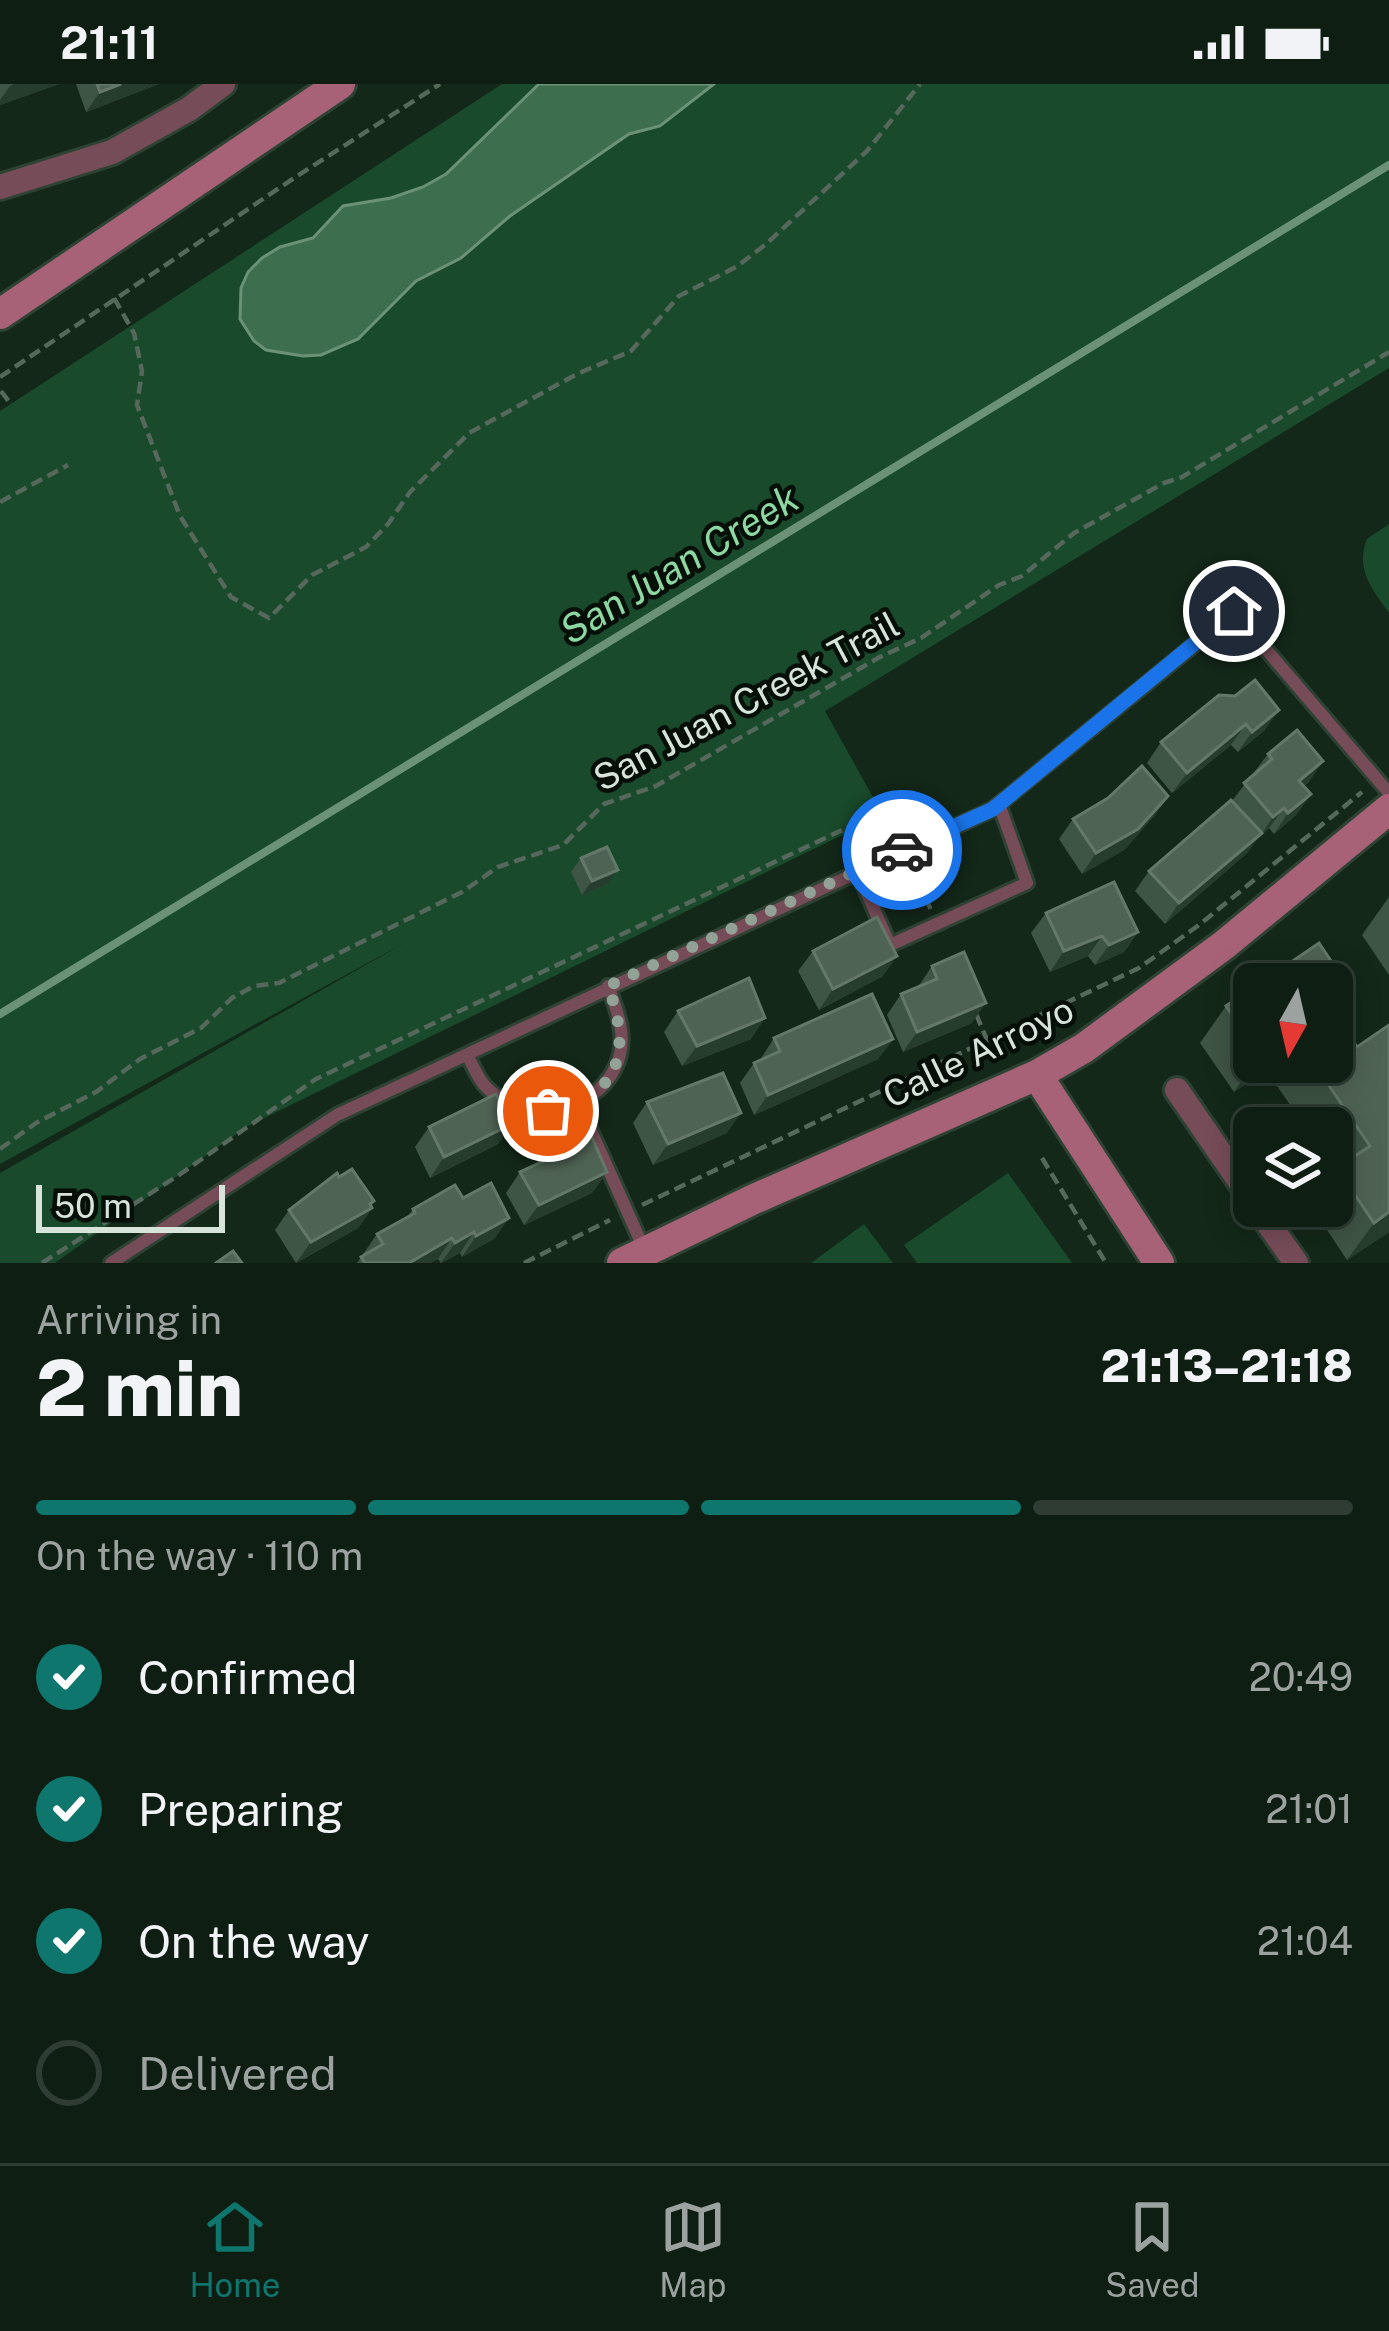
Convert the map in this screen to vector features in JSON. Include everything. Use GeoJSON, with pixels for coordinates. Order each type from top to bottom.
{"type":"FeatureCollection","features":[{"type":"Feature","properties":{"kind":"main road"},"geometry":{"type":"LineString","coordinates":[[2,308],[340,84]]}},
{"type":"Feature","properties":{"kind":"main road","name":"Calle Arroyo"},"geometry":{"type":"LineString","coordinates":[[634,1257],[1036,1075],[1084,1048],[1157,996],[1389,809]]}},
{"type":"Feature","properties":{"kind":"main road"},"geometry":{"type":"LineString","coordinates":[[1036,1075],[1159,1263]]}},
{"type":"Feature","properties":{"kind":"street"},"geometry":{"type":"LineString","coordinates":[[0,187],[112,152],[223,84]]}},
{"type":"Feature","properties":{"kind":"street"},"geometry":{"type":"LineString","coordinates":[[1177,1090],[1233,1172]]}},
{"type":"Feature","properties":{"kind":"street"},"geometry":{"type":"LineString","coordinates":[[1271,1227],[1296,1263]]}},
{"type":"Feature","properties":{"kind":"lane"},"geometry":{"type":"LineString","coordinates":[[111,1263],[337,1115],[999,804],[1234,611],[1389,793]]}},
{"type":"Feature","properties":{"kind":"lane"},"geometry":{"type":"LineString","coordinates":[[856,872],[890,945],[937,926],[1027,883],[999,804]]}},
{"type":"Feature","properties":{"kind":"lane"},"geometry":{"type":"LineString","coordinates":[[467,1055],[485,1086],[505,1100],[548,1111],[579,1104],[617,1066],[621,1021],[608,986]]}},
{"type":"Feature","properties":{"kind":"lane"},"geometry":{"type":"LineString","coordinates":[[579,1104],[627,1212],[634,1257]]}},
{"type":"Feature","properties":{"kind":"path"},"geometry":{"type":"LineString","coordinates":[[0,377],[440,84]]}},
{"type":"Feature","properties":{"kind":"path"},"geometry":{"type":"LineString","coordinates":[[114,298],[134,333],[142,371],[137,406],[180,516],[232,597],[268,618],[312,575],[366,547],[410,492],[469,433],[577,374],[631,351],[679,296],[736,267],[765,244],[867,151],[920,84]]}},
{"type":"Feature","properties":{"kind":"path","name":"San Juan Creek Trail"},"geometry":{"type":"LineString","coordinates":[[0,1149],[36,1123],[96,1092],[140,1059],[201,1028],[232,998],[254,986],[279,983],[462,892],[498,867],[563,845],[604,804],[656,786],[921,638],[999,585],[1022,576],[1074,533],[1182,477],[1389,352]]}},
{"type":"Feature","properties":{"kind":"path"},"geometry":{"type":"LineString","coordinates":[[1,391],[11,404]]}},
{"type":"Feature","properties":{"kind":"path"},"geometry":{"type":"LineString","coordinates":[[0,502],[68,465]]}},
{"type":"Feature","properties":{"kind":"path"},"geometry":{"type":"LineString","coordinates":[[524,1263],[1139,968],[1199,926],[1378,779]]}},
{"type":"Feature","properties":{"kind":"path"},"geometry":{"type":"LineString","coordinates":[[1042,1158],[1106,1263]]}},
{"type":"Feature","properties":{"kind":"shaded area"},"geometry":{"type":"Polygon","coordinates":[[[502,84],[1389,84],[1389,368],[825,711],[883,815],[246,1127],[55,1263],[0,1263],[0,1173],[406,942],[0,1164],[0,411],[502,84]]]}},
{"type":"Feature","properties":{"kind":"shaded area"},"geometry":{"type":"Polygon","coordinates":[[[539,84],[714,84],[660,126],[629,134],[510,216],[461,258],[416,281],[358,339],[321,355],[303,356],[266,350],[254,341],[240,319],[241,288],[262,258],[280,247],[313,238],[343,206],[391,198],[446,174],[539,84]]]}},
{"type":"Feature","properties":{"kind":"shaded area"},"geometry":{"type":"Polygon","coordinates":[[[1389,524],[1389,613],[1367,578],[1363,560],[1367,539],[1389,524]]]}},
{"type":"Feature","properties":{"kind":"shaded area"},"geometry":{"type":"Polygon","coordinates":[[[1008,1173],[1072,1263],[917,1263],[904,1245],[1008,1173]]]}},
{"type":"Feature","properties":{"kind":"shaded area"},"geometry":{"type":"Polygon","coordinates":[[[864,1224],[893,1263],[811,1263],[864,1224]]]}},
{"type":"Feature","properties":{"kind":"building"},"geometry":{"type":"Polygon","coordinates":[[[97,84],[121,84],[100,92],[97,84]]]}},
{"type":"Feature","properties":{"kind":"building"},"geometry":{"type":"Polygon","coordinates":[[[1255,680],[1279,710],[1252,732],[1246,724],[1187,773],[1161,742],[1219,695],[1235,696],[1255,680]]]}},
{"type":"Feature","properties":{"kind":"building"},"geometry":{"type":"Polygon","coordinates":[[[1297,730],[1323,761],[1299,781],[1311,794],[1288,813],[1284,808],[1273,817],[1244,783],[1297,730]]]}},
{"type":"Feature","properties":{"kind":"building"},"geometry":{"type":"Polygon","coordinates":[[[1142,766],[1168,796],[1138,829],[1096,853],[1073,819],[1108,798],[1142,766]]]}},
{"type":"Feature","properties":{"kind":"building"},"geometry":{"type":"Polygon","coordinates":[[[1231,800],[1262,833],[1179,903],[1149,871],[1231,800]]]}},
{"type":"Feature","properties":{"kind":"building"},"geometry":{"type":"Polygon","coordinates":[[[607,847],[618,870],[592,881],[581,858],[607,847]]]}},
{"type":"Feature","properties":{"kind":"building"},"geometry":{"type":"Polygon","coordinates":[[[1114,882],[1138,932],[1109,945],[1102,936],[1064,951],[1046,913],[1114,882]]]}},
{"type":"Feature","properties":{"kind":"building"},"geometry":{"type":"Polygon","coordinates":[[[877,917],[897,956],[833,989],[813,951],[877,917]]]}},
{"type":"Feature","properties":{"kind":"building"},"geometry":{"type":"Polygon","coordinates":[[[1319,943],[1333,963],[1290,963],[1319,943]]]}},
{"type":"Feature","properties":{"kind":"building"},"geometry":{"type":"Polygon","coordinates":[[[964,952],[986,1003],[917,1032],[901,994],[937,979],[932,966],[964,952]]]}},
{"type":"Feature","properties":{"kind":"building"},"geometry":{"type":"Polygon","coordinates":[[[749,978],[765,1018],[697,1046],[678,1011],[749,978]]]}},
{"type":"Feature","properties":{"kind":"building"},"geometry":{"type":"Polygon","coordinates":[[[872,994],[893,1039],[768,1095],[754,1063],[780,1051],[774,1038],[872,994]]]}},
{"type":"Feature","properties":{"kind":"building"},"geometry":{"type":"Polygon","coordinates":[[[1389,1025],[1389,1212],[1374,1223],[1353,1192],[1353,1157],[1370,1146],[1353,1121],[1353,1107],[1344,1107],[1327,1083],[1353,1083],[1353,1041],[1357,1047],[1389,1025]]]}},
{"type":"Feature","properties":{"kind":"building"},"geometry":{"type":"Polygon","coordinates":[[[723,1073],[741,1113],[668,1144],[647,1102],[723,1073]]]}},
{"type":"Feature","properties":{"kind":"building"},"geometry":{"type":"Polygon","coordinates":[[[496,1094],[512,1124],[444,1157],[429,1127],[496,1094]]]}},
{"type":"Feature","properties":{"kind":"building"},"geometry":{"type":"Polygon","coordinates":[[[588,1128],[607,1172],[539,1205],[520,1172],[550,1158],[547,1149],[588,1128]]]}},
{"type":"Feature","properties":{"kind":"building"},"geometry":{"type":"Polygon","coordinates":[[[352,1169],[374,1201],[372,1208],[311,1242],[289,1210],[337,1173],[339,1177],[352,1169]]]}},
{"type":"Feature","properties":{"kind":"building"},"geometry":{"type":"Polygon","coordinates":[[[491,1183],[509,1218],[476,1236],[474,1232],[455,1243],[452,1238],[409,1263],[365,1263],[361,1257],[383,1244],[377,1234],[455,1185],[463,1198],[491,1183]]]}},
{"type":"Feature","properties":{"kind":"building"},"geometry":{"type":"Polygon","coordinates":[[[233,1251],[242,1263],[216,1263],[233,1251]]]}},
{"type":"Feature","properties":{"kind":"waterway","name":"San Juan Creek"},"geometry":{"type":"LineString","coordinates":[[0,1014],[1389,165]]}},
{"type":"Feature","properties":{"kind":"way so far"},"geometry":{"type":"LineString","coordinates":[[548,1111],[579,1104],[617,1066],[621,1021],[608,986],[902,850]]}},
{"type":"Feature","properties":{"kind":"route"},"geometry":{"type":"LineString","coordinates":[[902,850],[993,809],[1234,611]]}}]}
